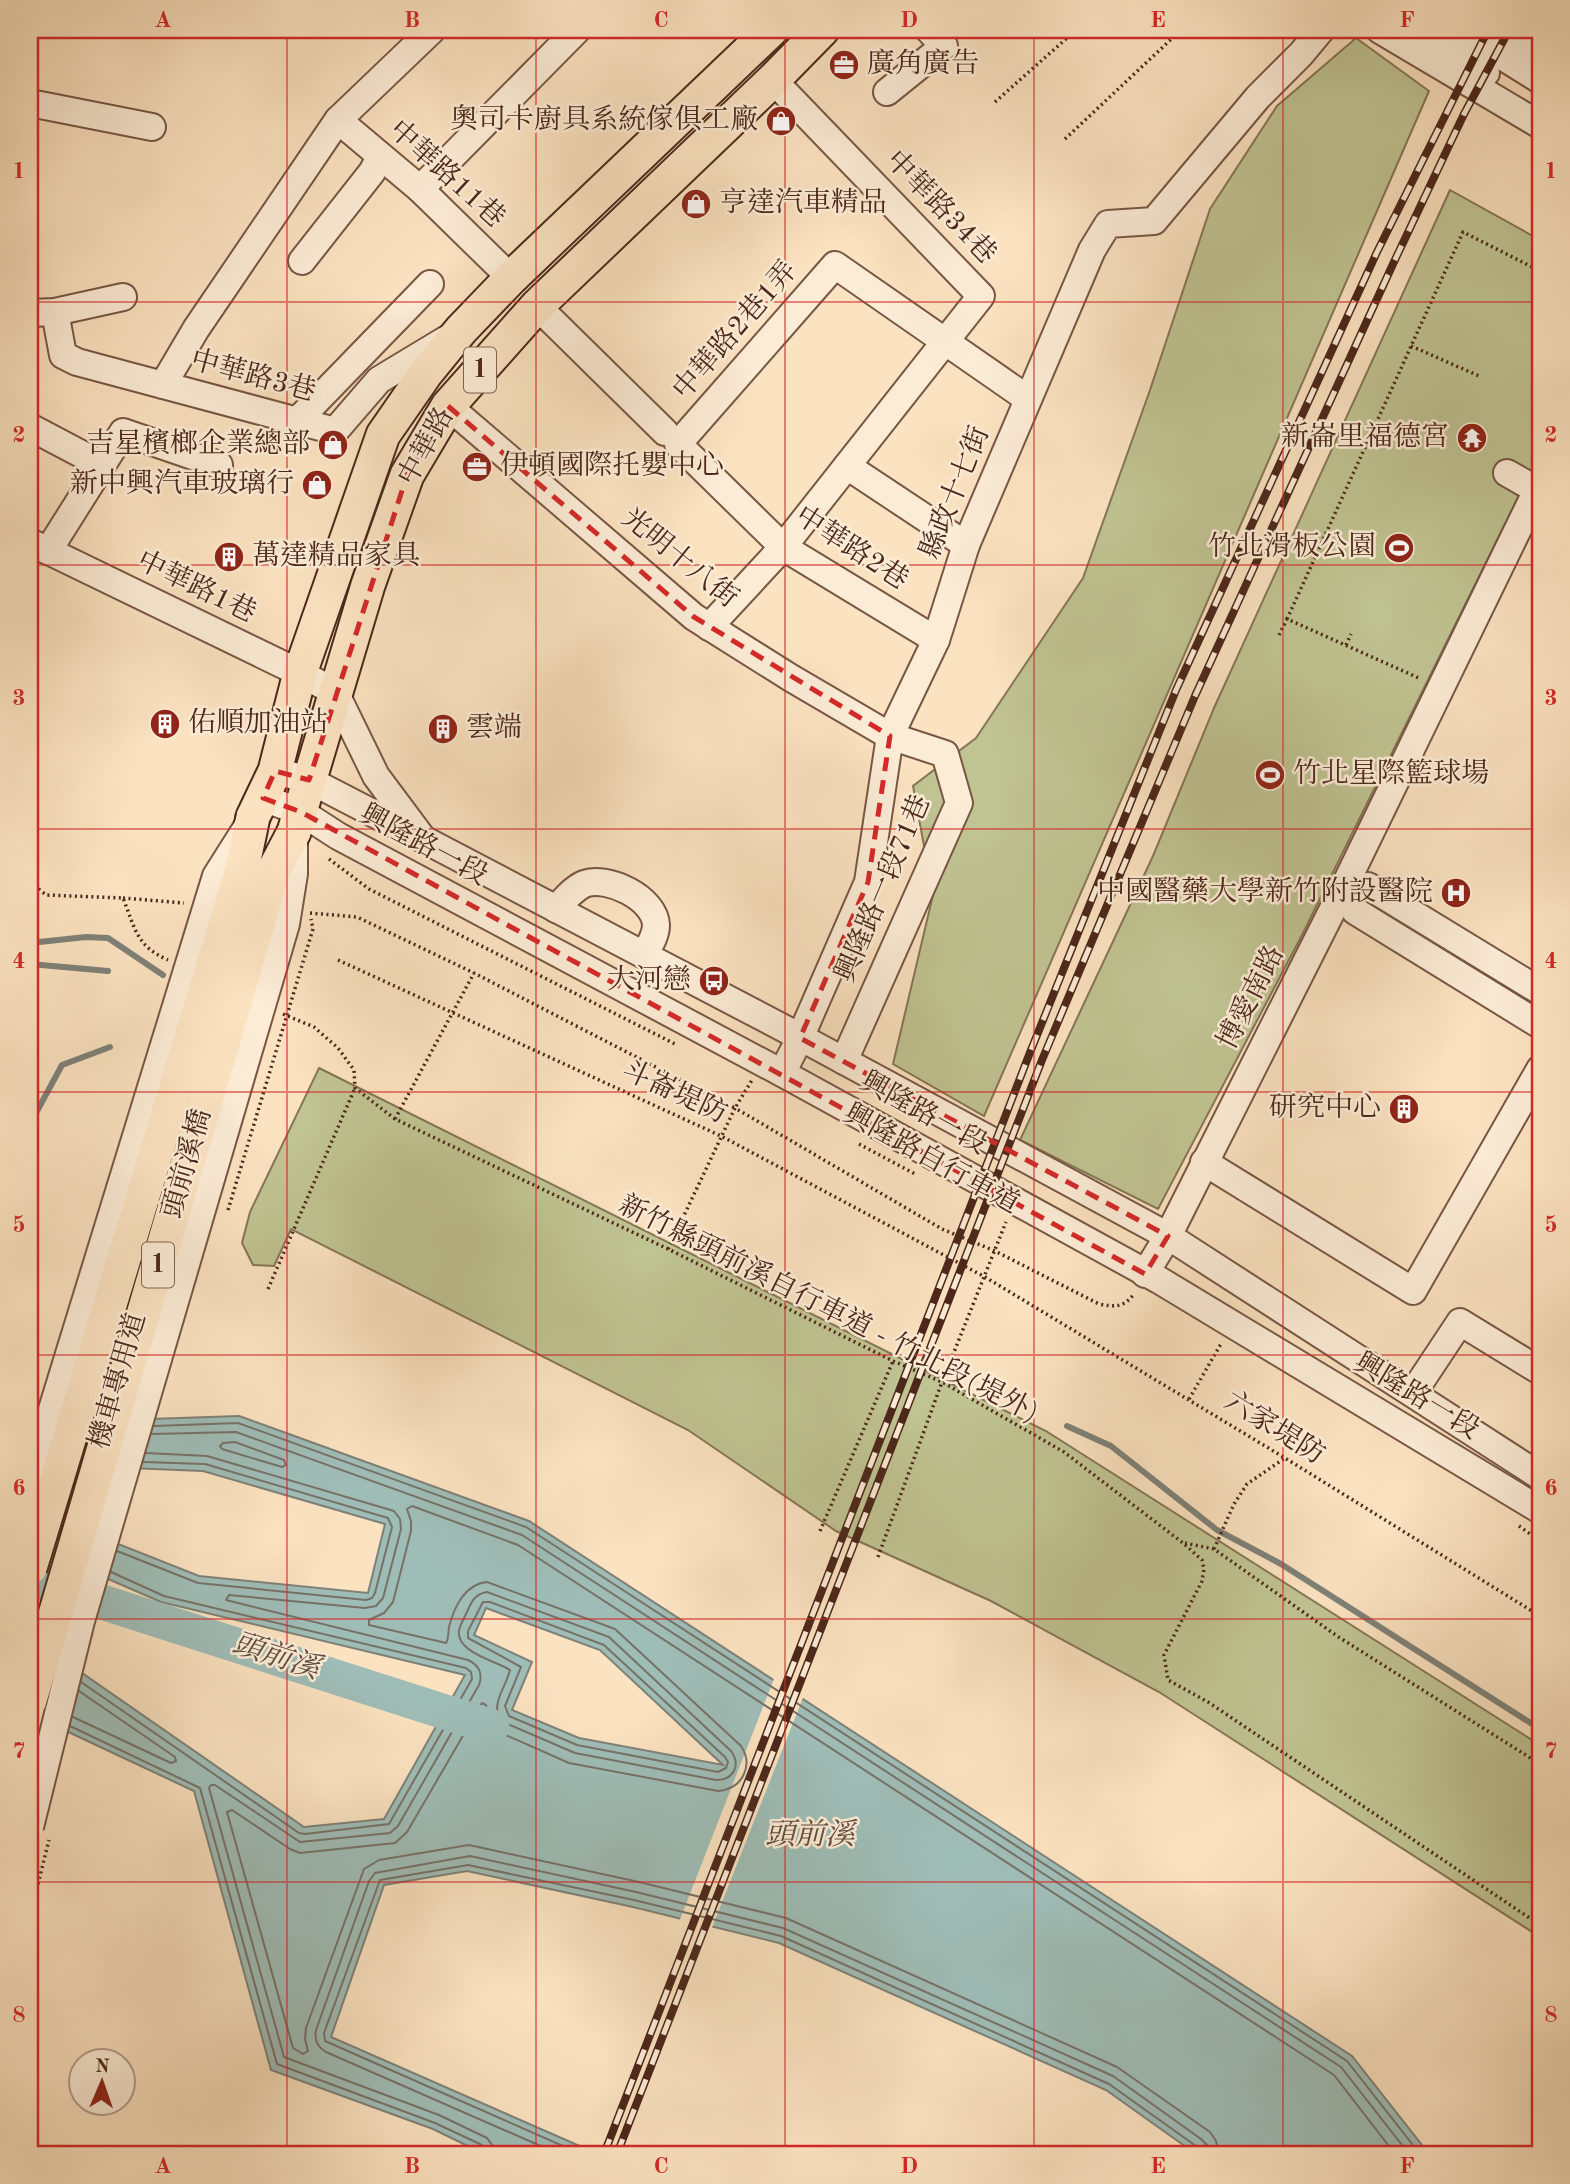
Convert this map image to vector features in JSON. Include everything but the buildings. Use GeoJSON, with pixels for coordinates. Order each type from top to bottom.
{"type":"FeatureCollection","features":[{"type":"Feature","properties":{"kind":"highway"},"geometry":{"type":"LineString","coordinates":[[30,1734],[54,1619]]}},
{"type":"Feature","properties":{"kind":"main road","name":"中華路"},"geometry":{"type":"LineString","coordinates":[[264,795],[300,673],[383,435],[426,373],[461,330],[511,278],[771,30]]}},
{"type":"Feature","properties":{"kind":"main road","name":"中華路"},"geometry":{"type":"LineString","coordinates":[[297,822],[368,585],[407,475],[448,406],[537,306],[822,30]]}},
{"type":"Feature","properties":{"kind":"main road","name":"頭前溪橋"},"geometry":{"type":"LineString","coordinates":[[30,1568],[264,795]]}},
{"type":"Feature","properties":{"kind":"main road","name":"頭前溪橋"},"geometry":{"type":"LineString","coordinates":[[30,1700],[273,872],[297,822]]}},
{"type":"Feature","properties":{"kind":"street"},"geometry":{"type":"LineString","coordinates":[[163,385],[196,329],[338,120],[432,30]]}},
{"type":"Feature","properties":{"kind":"street"},"geometry":{"type":"LineString","coordinates":[[421,189],[578,30]]}},
{"type":"Feature","properties":{"kind":"street","name":"縣政十七街"},"geometry":{"type":"LineString","coordinates":[[763,1076],[800,1038],[868,882],[890,736],[936,640],[966,545],[1091,250],[1108,224],[1154,221],[1258,97],[1321,30]]}},
{"type":"Feature","properties":{"kind":"street"},"geometry":{"type":"LineString","coordinates":[[1380,30],[1540,125]]}},
{"type":"Feature","properties":{"kind":"street"},"geometry":{"type":"LineString","coordinates":[[1420,30],[1540,109]]}},
{"type":"Feature","properties":{"kind":"street"},"geometry":{"type":"LineString","coordinates":[[1460,30],[1540,80]]}},
{"type":"Feature","properties":{"kind":"street"},"geometry":{"type":"LineString","coordinates":[[1503,30],[1540,53]]}},
{"type":"Feature","properties":{"kind":"street"},"geometry":{"type":"LineString","coordinates":[[887,92],[945,35]]}},
{"type":"Feature","properties":{"kind":"street","name":"中華路34巷"},"geometry":{"type":"LineString","coordinates":[[773,79],[981,296],[946,341]]}},
{"type":"Feature","properties":{"kind":"street"},"geometry":{"type":"LineString","coordinates":[[30,103],[152,127]]}},
{"type":"Feature","properties":{"kind":"street","name":"中華路11巷"},"geometry":{"type":"LineString","coordinates":[[338,120],[421,189],[511,278]]}},
{"type":"Feature","properties":{"kind":"street"},"geometry":{"type":"LineString","coordinates":[[302,261],[372,172],[380,156]]}},
{"type":"Feature","properties":{"kind":"street","name":"中華路2巷1弄"},"geometry":{"type":"LineString","coordinates":[[672,438],[835,265],[946,341]]}},
{"type":"Feature","properties":{"kind":"street"},"geometry":{"type":"LineString","coordinates":[[298,421],[430,285]]}},
{"type":"Feature","properties":{"kind":"street"},"geometry":{"type":"LineString","coordinates":[[42,312],[122,296]]}},
{"type":"Feature","properties":{"kind":"street","name":"中華路2巷"},"geometry":{"type":"LineString","coordinates":[[537,306],[783,547],[936,640]]}},
{"type":"Feature","properties":{"kind":"street","name":"中華路3巷"},"geometry":{"type":"LineString","coordinates":[[42,312],[63,355],[77,362],[335,431],[379,380],[461,330]]}},
{"type":"Feature","properties":{"kind":"street"},"geometry":{"type":"LineString","coordinates":[[709,627],[783,547],[946,341],[1028,399]]}},
{"type":"Feature","properties":{"kind":"street","name":"光明十八街"},"geometry":{"type":"LineString","coordinates":[[448,406],[694,617],[890,736]]}},
{"type":"Feature","properties":{"kind":"street"},"geometry":{"type":"LineString","coordinates":[[30,427],[102,465]]}},
{"type":"Feature","properties":{"kind":"street"},"geometry":{"type":"LineString","coordinates":[[39,546],[102,465],[122,432],[219,465]]}},
{"type":"Feature","properties":{"kind":"street"},"geometry":{"type":"LineString","coordinates":[[847,466],[966,545]]}},
{"type":"Feature","properties":{"kind":"street"},"geometry":{"type":"LineString","coordinates":[[1507,473],[1539,487]]}},
{"type":"Feature","properties":{"kind":"street","name":"博愛南路"},"geometry":{"type":"LineString","coordinates":[[1137,1285],[1168,1236],[1342,891],[1539,487]]}},
{"type":"Feature","properties":{"kind":"street","name":"中華路1巷"},"geometry":{"type":"LineString","coordinates":[[39,546],[335,692]]}},
{"type":"Feature","properties":{"kind":"street"},"geometry":{"type":"LineString","coordinates":[[335,692],[376,776],[423,839]]}},
{"type":"Feature","properties":{"kind":"street","name":"興隆路一段71巷"},"geometry":{"type":"LineString","coordinates":[[844,1061],[958,803],[945,754],[890,736]]}},
{"type":"Feature","properties":{"kind":"street","name":"興隆路一段"},"geometry":{"type":"LineString","coordinates":[[264,795],[309,780],[844,1061],[1168,1236],[1540,1476]]}},
{"type":"Feature","properties":{"kind":"street","name":"興隆路一段"},"geometry":{"type":"LineString","coordinates":[[264,795],[297,822],[338,836],[763,1076],[1014,1200],[1137,1285],[1483,1474],[1540,1510]]}},
{"type":"Feature","properties":{"kind":"street","name":"機車專用道"},"geometry":{"type":"LineString","coordinates":[[30,1481],[216,876],[264,795]]}},
{"type":"Feature","properties":{"kind":"street","name":"機車專用道"},"geometry":{"type":"LineString","coordinates":[[30,1827],[81,1621],[286,924],[297,822]]}},
{"type":"Feature","properties":{"kind":"street"},"geometry":{"type":"LineString","coordinates":[[556,909],[569,894],[583,884],[603,881],[622,888],[646,903],[656,924],[644,955]]}},
{"type":"Feature","properties":{"kind":"street"},"geometry":{"type":"LineString","coordinates":[[1540,991],[1368,886],[1342,891],[1355,911],[1540,1025]]}},
{"type":"Feature","properties":{"kind":"street"},"geometry":{"type":"LineString","coordinates":[[1204,1162],[1413,1291],[1540,1069]]}},
{"type":"Feature","properties":{"kind":"street"},"geometry":{"type":"LineString","coordinates":[[1413,1393],[1460,1322],[1540,1371]]}},
{"type":"Feature","properties":{"kind":"path"},"geometry":{"type":"LineString","coordinates":[[996,102],[1076,30]]}},
{"type":"Feature","properties":{"kind":"path"},"geometry":{"type":"LineString","coordinates":[[1065,139],[1181,30]]}},
{"type":"Feature","properties":{"kind":"path"},"geometry":{"type":"LineString","coordinates":[[1279,635],[1463,232],[1540,271]]}},
{"type":"Feature","properties":{"kind":"path"},"geometry":{"type":"LineString","coordinates":[[1411,346],[1479,376]]}},
{"type":"Feature","properties":{"kind":"path"},"geometry":{"type":"LineString","coordinates":[[1287,619],[1423,680]]}},
{"type":"Feature","properties":{"kind":"path"},"geometry":{"type":"LineString","coordinates":[[1346,645],[1351,634]]}},
{"type":"Feature","properties":{"kind":"path"},"geometry":{"type":"LineString","coordinates":[[297,822],[369,889],[677,1045]]}},
{"type":"Feature","properties":{"kind":"path"},"geometry":{"type":"LineString","coordinates":[[30,882],[46,895],[192,904]]}},
{"type":"Feature","properties":{"kind":"path"},"geometry":{"type":"LineString","coordinates":[[124,898],[140,941],[156,955],[179,965]]}},
{"type":"Feature","properties":{"kind":"path"},"geometry":{"type":"LineString","coordinates":[[302,913],[357,917],[474,973],[735,1108],[942,1229],[995,1251],[1099,1304],[1112,1307],[1127,1303],[1137,1285]]}},
{"type":"Feature","properties":{"kind":"path","name":"斗崙堤防"},"geometry":{"type":"LineString","coordinates":[[338,960],[721,1136],[985,1277]]}},
{"type":"Feature","properties":{"kind":"path"},"geometry":{"type":"LineString","coordinates":[[395,1119],[474,973]]}},
{"type":"Feature","properties":{"kind":"path"},"geometry":{"type":"LineString","coordinates":[[268,1289],[355,1088],[354,1070],[338,1048],[314,1027],[272,1009]]}},
{"type":"Feature","properties":{"kind":"path"},"geometry":{"type":"LineString","coordinates":[[667,1249],[735,1108],[763,1076]]}},
{"type":"Feature","properties":{"kind":"path","name":"新竹縣頭前溪自行車道 - 竹北段(堤外)"},"geometry":{"type":"LineString","coordinates":[[355,1088],[395,1119],[893,1361],[942,1382],[1064,1452],[1202,1560],[1202,1581],[1164,1655],[1167,1680],[1208,1702],[1540,1924]]}},
{"type":"Feature","properties":{"kind":"path","name":"興隆路自行車道"},"geometry":{"type":"LineString","coordinates":[[856,1142],[926,1180]]}},
{"type":"Feature","properties":{"kind":"path"},"geometry":{"type":"LineString","coordinates":[[878,1557],[942,1382],[1014,1200]]}},
{"type":"Feature","properties":{"kind":"path","name":"六家堤防"},"geometry":{"type":"LineString","coordinates":[[985,1277],[1189,1399],[1540,1616]]}},
{"type":"Feature","properties":{"kind":"path"},"geometry":{"type":"LineString","coordinates":[[1189,1399],[1221,1345],[1210,1338]]}},
{"type":"Feature","properties":{"kind":"path"},"geometry":{"type":"LineString","coordinates":[[820,1531],[893,1361]]}},
{"type":"Feature","properties":{"kind":"path"},"geometry":{"type":"LineString","coordinates":[[1214,1549],[1234,1504],[1247,1484],[1285,1458]]}},
{"type":"Feature","properties":{"kind":"path"},"geometry":{"type":"LineString","coordinates":[[1510,1520],[1540,1541]]}},
{"type":"Feature","properties":{"kind":"path"},"geometry":{"type":"LineString","coordinates":[[1183,1543],[1214,1549],[1337,1636],[1540,1764]]}},
{"type":"Feature","properties":{"kind":"path"},"geometry":{"type":"LineString","coordinates":[[30,2152],[38,2154]]}},
{"type":"Feature","properties":{"kind":"highlighted area"},"geometry":{"type":"Polygon","coordinates":[[[448,406],[694,617],[890,736],[868,882],[800,1038],[1168,1236],[1145,1274],[301,812],[263,798],[275,771],[309,780],[407,475],[448,406]]]}},
{"type":"Feature","properties":{"kind":"green space"},"geometry":{"type":"Polygon","coordinates":[[[1356,38],[1429,91],[984,1116],[893,1064],[933,895],[913,786],[976,738],[1083,578],[1150,390],[1210,209],[1277,106],[1356,38]]]}},
{"type":"Feature","properties":{"kind":"green space"},"geometry":{"type":"Polygon","coordinates":[[[1450,190],[1540,240],[1540,453],[1302,935],[1158,1209],[1020,1140],[1153,856],[1214,708],[1450,190]]]}},
{"type":"Feature","properties":{"kind":"green space"},"geometry":{"type":"Polygon","coordinates":[[[319,1068],[1046,1431],[1540,1745],[1540,1937],[1159,1692],[991,1601],[836,1531],[688,1430],[291,1229],[274,1266],[253,1265],[242,1243],[250,1212],[319,1068]]]}},
{"type":"Feature","properties":{"kind":"water","name":"頭前溪"},"geometry":{"type":"Polygon","coordinates":[[[239,1416],[529,1521],[1352,2056],[1429,2154],[1196,2154],[1106,2090],[779,1943],[633,1907],[467,1871],[384,1885],[331,2037],[598,2154],[484,2154],[433,2129],[271,2070],[194,1791],[30,1714],[30,1637],[304,1827],[384,1819],[465,1675],[161,1602],[30,1545],[30,1509],[199,1576],[368,1593],[385,1524],[203,1471],[30,1464],[30,1423],[239,1416]],[[486,1608],[474,1635],[532,1662],[512,1710],[579,1738],[723,1765],[600,1650],[486,1608]]]}},
{"type":"Feature","properties":{"kind":"pier"},"geometry":{"type":"Polygon","coordinates":[[[775,1676],[804,1695],[711,1930],[679,1922],[775,1676]]]}},
{"type":"Feature","properties":{"kind":"waterway"},"geometry":{"type":"LineString","coordinates":[[30,943],[86,937],[108,938],[163,975]]}},
{"type":"Feature","properties":{"kind":"waterway"},"geometry":{"type":"LineString","coordinates":[[30,964],[108,971]]}},
{"type":"Feature","properties":{"kind":"waterway"},"geometry":{"type":"LineString","coordinates":[[30,1124],[62,1065],[110,1047]]}},
{"type":"Feature","properties":{"kind":"waterway"},"geometry":{"type":"LineString","coordinates":[[1067,1426],[1111,1446],[1217,1530],[1281,1564],[1540,1729]]}},
{"type":"Feature","properties":{"kind":"waterway","name":"頭前溪"},"geometry":{"type":"LineString","coordinates":[[30,1579],[492,1727]]}},
{"type":"Feature","properties":{"kind":"railway"},"geometry":{"type":"LineString","coordinates":[[604,2154],[1029,1055],[1176,690],[1377,252],[1488,30]]}},
{"type":"Feature","properties":{"kind":"railway"},"geometry":{"type":"LineString","coordinates":[[617,2154],[1042,1060],[1195,696],[1393,264],[1464,114],[1509,30]]}},
{"type":"Feature","properties":{"kind":"place","name":"廣角廣告"},"geometry":{"type":"Point","coordinates":[844,65]}},
{"type":"Feature","properties":{"kind":"place","name":"奧司卡廚具系統傢俱工廠"},"geometry":{"type":"Point","coordinates":[781,121]}},
{"type":"Feature","properties":{"kind":"place","name":"亨達汽車精品"},"geometry":{"type":"Point","coordinates":[696,204]}},
{"type":"Feature","properties":{"kind":"place","name":"新崙里福德宮"},"geometry":{"type":"Point","coordinates":[1472,438]}},
{"type":"Feature","properties":{"kind":"place","name":"吉星檳榔企業總部"},"geometry":{"type":"Point","coordinates":[333,445]}},
{"type":"Feature","properties":{"kind":"place","name":"伊頓國際托嬰中心"},"geometry":{"type":"Point","coordinates":[477,467]}},
{"type":"Feature","properties":{"kind":"place","name":"新中興汽車玻璃行"},"geometry":{"type":"Point","coordinates":[317,485]}},
{"type":"Feature","properties":{"kind":"place","name":"竹北滑板公園"},"geometry":{"type":"Point","coordinates":[1399,548]}},
{"type":"Feature","properties":{"kind":"place","name":"萬達精品家具"},"geometry":{"type":"Point","coordinates":[229,557]}},
{"type":"Feature","properties":{"kind":"place","name":"佑順加油站"},"geometry":{"type":"Point","coordinates":[165,724]}},
{"type":"Feature","properties":{"kind":"place","name":"雲端"},"geometry":{"type":"Point","coordinates":[443,729]}},
{"type":"Feature","properties":{"kind":"place","name":"竹北星際籃球場"},"geometry":{"type":"Point","coordinates":[1270,775]}},
{"type":"Feature","properties":{"kind":"place","name":"中國醫藥大學新竹附設醫院"},"geometry":{"type":"Point","coordinates":[1456,893]}},
{"type":"Feature","properties":{"kind":"place","name":"大河戀"},"geometry":{"type":"Point","coordinates":[714,981]}},
{"type":"Feature","properties":{"kind":"place","name":"研究中心"},"geometry":{"type":"Point","coordinates":[1404,1109]}}]}
